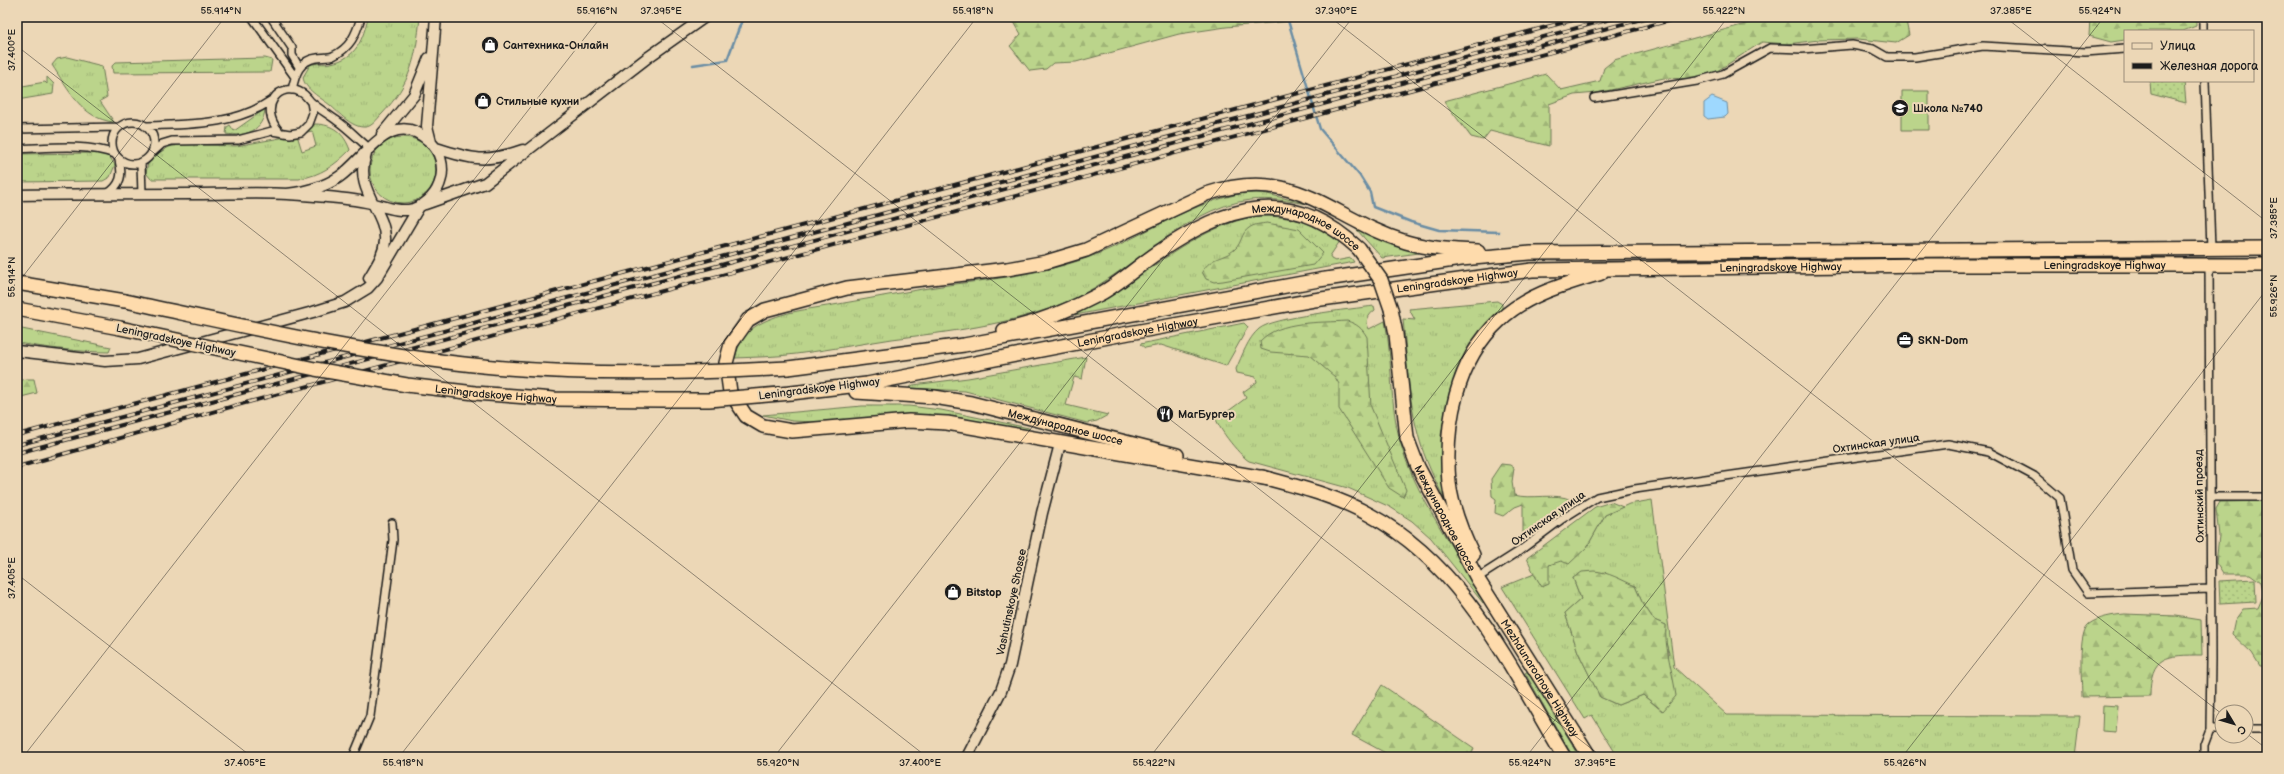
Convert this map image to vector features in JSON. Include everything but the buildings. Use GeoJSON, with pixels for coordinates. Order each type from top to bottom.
{"type":"FeatureCollection","features":[{"type":"Feature","properties":{"kind":"highway"},"geometry":{"type":"LineString","coordinates":[[1270,479],[1146,457],[1060,444],[947,423],[909,421],[792,431],[772,429],[750,419],[734,401],[727,382],[727,353],[741,327],[765,310],[847,288],[1007,270],[1046,262],[1086,250],[1206,194],[1247,184],[1274,186],[1299,193],[1406,242],[1438,249],[1530,253]]}},
{"type":"Feature","properties":{"kind":"highway","name":"Международное шоссе"},"geometry":{"type":"LineString","coordinates":[[926,348],[1010,329],[1053,316],[1101,293],[1199,226],[1233,212],[1276,208],[1299,212],[1337,229],[1359,249],[1381,280],[1396,334],[1407,438],[1418,467],[1444,518],[1477,578],[1491,599]]}},
{"type":"Feature","properties":{"kind":"highway","name":"Leningradskoye Highway"},"geometry":{"type":"LineString","coordinates":[[17,283],[125,301],[324,344],[483,366],[558,371],[655,374],[788,368],[1000,339],[1319,280],[1461,260],[1530,253],[2267,248]]}},
{"type":"Feature","properties":{"kind":"highway","name":"Leningradskoye Highway"},"geometry":{"type":"LineString","coordinates":[[17,309],[120,328],[315,369],[407,385],[475,393],[554,399],[709,400],[820,390],[969,366],[1129,333],[1314,300],[1532,270],[2209,264],[2267,265]]}},
{"type":"Feature","properties":{"kind":"highway"},"geometry":{"type":"LineString","coordinates":[[1491,599],[1458,516],[1450,484],[1449,433],[1454,402],[1463,377],[1485,336],[1500,320],[1520,305],[1569,283],[1616,269]]}},
{"type":"Feature","properties":{"kind":"highway","name":"Международное шоссе"},"geometry":{"type":"LineString","coordinates":[[820,390],[934,396],[971,403],[1078,428],[1270,479],[1326,495],[1371,515],[1404,537],[1428,558],[1479,613],[1564,757]]}},
{"type":"Feature","properties":{"kind":"highway","name":"Mezhdunarodnoye Highway"},"geometry":{"type":"LineString","coordinates":[[1491,599],[1590,757]]}},
{"type":"Feature","properties":{"kind":"main road"},"geometry":{"type":"LineString","coordinates":[[17,351],[105,361],[138,359],[313,312],[345,302],[368,288],[377,278],[421,206],[434,195],[441,182],[442,161],[433,145],[427,126],[436,17]]}},
{"type":"Feature","properties":{"kind":"main road"},"geometry":{"type":"LineString","coordinates":[[17,195],[287,194],[372,203],[398,210],[421,206],[468,191],[485,183],[527,148],[705,17]]}},
{"type":"Feature","properties":{"kind":"main road"},"geometry":{"type":"LineString","coordinates":[[287,194],[309,190],[337,178],[353,166],[379,138],[414,95],[434,45]]}},
{"type":"Feature","properties":{"kind":"main road"},"geometry":{"type":"LineString","coordinates":[[379,138],[392,132],[406,130],[420,134],[433,145],[470,159],[485,160],[527,148]]}},
{"type":"Feature","properties":{"kind":"main road"},"geometry":{"type":"LineString","coordinates":[[345,302],[368,279],[383,249],[385,236],[372,203],[363,169],[369,148]]}},
{"type":"Feature","properties":{"kind":"main road"},"geometry":{"type":"LineString","coordinates":[[368,190],[378,202],[385,206]]}},
{"type":"Feature","properties":{"kind":"main road","name":"Vashutinskoye Shosse"},"geometry":{"type":"LineString","coordinates":[[967,757],[1001,691],[1010,665],[1042,512],[1060,444]]}},
{"type":"Feature","properties":{"kind":"street"},"geometry":{"type":"LineString","coordinates":[[252,17],[276,53],[283,59],[295,77]]}},
{"type":"Feature","properties":{"kind":"street"},"geometry":{"type":"LineString","coordinates":[[271,17],[290,44],[292,55],[299,67]]}},
{"type":"Feature","properties":{"kind":"street"},"geometry":{"type":"LineString","coordinates":[[292,90],[299,67],[308,60],[333,56],[349,44],[356,33],[361,17]]}},
{"type":"Feature","properties":{"kind":"street"},"geometry":{"type":"LineString","coordinates":[[2203,17],[2203,30]]}},
{"type":"Feature","properties":{"kind":"street"},"geometry":{"type":"LineString","coordinates":[[1594,98],[1697,81],[1723,74],[1770,48],[1802,49],[1852,45],[1873,49],[1887,57],[1915,57],[1983,46],[2008,46],[2042,50],[2085,52],[2124,49]]}},
{"type":"Feature","properties":{"kind":"street"},"geometry":{"type":"LineString","coordinates":[[2205,82],[2211,248]]}},
{"type":"Feature","properties":{"kind":"street"},"geometry":{"type":"LineString","coordinates":[[17,129],[119,127],[131,122],[145,126],[220,121],[238,117],[272,100],[281,92],[292,90],[303,93],[311,102],[341,123],[369,148]]}},
{"type":"Feature","properties":{"kind":"street"},"geometry":{"type":"LineString","coordinates":[[272,100],[269,111],[271,122],[279,131]]}},
{"type":"Feature","properties":{"kind":"street"},"geometry":{"type":"LineString","coordinates":[[17,149],[88,148],[117,157],[129,165],[141,164],[162,144],[172,141],[244,140],[265,132],[279,131],[290,134],[301,132],[310,124],[313,113],[311,102]]}},
{"type":"Feature","properties":{"kind":"street"},"geometry":{"type":"LineString","coordinates":[[145,126],[152,133],[155,144],[152,153]]}},
{"type":"Feature","properties":{"kind":"street"},"geometry":{"type":"LineString","coordinates":[[107,194],[120,182],[122,171],[112,148],[113,136],[119,127]]}},
{"type":"Feature","properties":{"kind":"street"},"geometry":{"type":"LineString","coordinates":[[141,164],[142,194]]}},
{"type":"Feature","properties":{"kind":"street","name":"Охтинский проезд"},"geometry":{"type":"LineString","coordinates":[[2204,757],[2204,745],[2210,729],[2211,497],[2209,264]]}},
{"type":"Feature","properties":{"kind":"street","name":"Охтинская улица"},"geometry":{"type":"LineString","coordinates":[[1482,575],[1518,552],[1562,519],[1598,497],[1634,488],[1948,444],[1989,452],[2034,476],[2060,498],[2072,570],[2088,592],[2211,589]]}},
{"type":"Feature","properties":{"kind":"street"},"geometry":{"type":"LineString","coordinates":[[2211,497],[2267,497]]}},
{"type":"Feature","properties":{"kind":"street"},"geometry":{"type":"LineString","coordinates":[[353,757],[370,716],[393,540],[392,523]]}},
{"type":"Feature","properties":{"kind":"street"},"geometry":{"type":"LineString","coordinates":[[2254,729],[2267,729]]}},
{"type":"Feature","properties":{"kind":"street"},"geometry":{"type":"LineString","coordinates":[[17,752],[20,757]]}},
{"type":"Feature","properties":{"kind":"green space"},"geometry":{"type":"Polygon","coordinates":[[[368,17],[420,17],[414,58],[400,92],[392,103],[372,124],[368,127],[360,127],[351,123],[310,89],[306,85],[303,77],[310,65],[328,64],[347,57],[353,52],[364,33],[368,17]]]}},
{"type":"Feature","properties":{"kind":"green space"},"geometry":{"type":"Polygon","coordinates":[[[1011,17],[1310,17],[1303,20],[1226,27],[1179,34],[1076,62],[1053,63],[1046,69],[1030,71],[1010,46],[1021,34],[1011,17]]]}},
{"type":"Feature","properties":{"kind":"green space"},"geometry":{"type":"Polygon","coordinates":[[[1771,17],[1905,17],[1909,35],[1896,43],[1858,39],[1819,40],[1787,44],[1762,42],[1717,71],[1690,79],[1664,78],[1597,93],[1574,95],[1549,104],[1549,146],[1490,131],[1483,140],[1471,137],[1444,101],[1546,74],[1561,90],[1600,81],[1604,68],[1614,60],[1771,17]]]}},
{"type":"Feature","properties":{"kind":"green space"},"geometry":{"type":"Polygon","coordinates":[[[2090,17],[2196,17],[2196,26],[2186,30],[2124,30],[2124,40],[2111,42],[2089,36],[2090,17]]]}},
{"type":"Feature","properties":{"kind":"green space"},"geometry":{"type":"Polygon","coordinates":[[[67,57],[102,66],[107,97],[100,101],[114,122],[103,120],[93,115],[70,93],[52,65],[57,59],[67,57]]]}},
{"type":"Feature","properties":{"kind":"green space"},"geometry":{"type":"Polygon","coordinates":[[[265,58],[272,60],[270,72],[113,73],[112,66],[116,62],[265,58]]]}},
{"type":"Feature","properties":{"kind":"green space"},"geometry":{"type":"Polygon","coordinates":[[[47,77],[54,84],[53,94],[17,100],[17,87],[45,82],[47,84],[47,77]]]}},
{"type":"Feature","properties":{"kind":"green space"},"geometry":{"type":"Polygon","coordinates":[[[2150,82],[2184,82],[2186,103],[2151,94],[2150,82]]]}},
{"type":"Feature","properties":{"kind":"green space"},"geometry":{"type":"Polygon","coordinates":[[[1902,91],[1929,91],[1929,130],[1902,130],[1902,91]]]}},
{"type":"Feature","properties":{"kind":"green space"},"geometry":{"type":"Polygon","coordinates":[[[265,109],[264,117],[261,123],[252,131],[233,135],[226,134],[227,127],[230,125],[234,131],[265,109]]]}},
{"type":"Feature","properties":{"kind":"green space"},"geometry":{"type":"Polygon","coordinates":[[[315,124],[321,124],[337,131],[345,139],[350,150],[327,169],[314,175],[299,179],[151,179],[146,173],[148,163],[157,154],[169,147],[183,144],[236,146],[297,135],[302,151],[316,146],[312,131],[303,133],[315,124]]]}},
{"type":"Feature","properties":{"kind":"green space"},"geometry":{"type":"Polygon","coordinates":[[[397,137],[409,137],[421,142],[431,152],[436,164],[434,183],[421,198],[409,203],[397,203],[385,198],[375,188],[370,176],[370,164],[375,152],[385,142],[397,137]]]}},
{"type":"Feature","properties":{"kind":"green space"},"geometry":{"type":"Polygon","coordinates":[[[98,153],[109,156],[115,165],[110,177],[103,181],[17,182],[17,154],[98,153]]]}},
{"type":"Feature","properties":{"kind":"green space"},"geometry":{"type":"Polygon","coordinates":[[[1244,193],[1263,193],[1308,204],[1257,199],[1224,206],[1200,217],[1176,231],[1084,294],[1059,305],[1019,318],[977,327],[781,356],[735,358],[740,344],[748,332],[756,326],[777,316],[922,289],[1029,273],[1069,264],[1107,250],[1174,217],[1207,203],[1244,193]]]}},
{"type":"Feature","properties":{"kind":"green space"},"geometry":{"type":"Polygon","coordinates":[[[1255,216],[1289,218],[1310,224],[1340,241],[1330,256],[1331,259],[1335,261],[1351,258],[1354,262],[1075,315],[1198,238],[1216,229],[1255,216]]]}},
{"type":"Feature","properties":{"kind":"green space"},"geometry":{"type":"Polygon","coordinates":[[[1343,220],[1372,237],[1419,253],[1382,258],[1357,230],[1343,220]]]}},
{"type":"Feature","properties":{"kind":"green space"},"geometry":{"type":"Polygon","coordinates":[[[1267,223],[1299,229],[1323,253],[1313,265],[1223,281],[1214,282],[1206,279],[1202,272],[1210,263],[1235,249],[1246,230],[1255,225],[1267,223]]]}},
{"type":"Feature","properties":{"kind":"green space"},"geometry":{"type":"Polygon","coordinates":[[[1497,301],[1502,304],[1502,310],[1450,392],[1441,435],[1443,482],[1447,504],[1427,461],[1415,420],[1410,392],[1403,319],[1415,320],[1409,309],[1497,301]]]}},
{"type":"Feature","properties":{"kind":"green space"},"geometry":{"type":"Polygon","coordinates":[[[1374,306],[1375,310],[1368,318],[1367,323],[1369,329],[1385,321],[1394,411],[1406,461],[1425,502],[1485,601],[1483,603],[1431,538],[1412,521],[1390,507],[1348,488],[1249,461],[1239,453],[1222,431],[1215,417],[1215,412],[1223,415],[1246,398],[1243,392],[1257,382],[1256,377],[1237,373],[1236,369],[1248,342],[1259,329],[1267,325],[1296,317],[1374,306]]]}},
{"type":"Feature","properties":{"kind":"green space"},"geometry":{"type":"Polygon","coordinates":[[[1347,321],[1359,327],[1367,337],[1371,407],[1406,490],[1403,497],[1389,488],[1339,409],[1339,384],[1335,377],[1309,355],[1270,352],[1261,349],[1260,341],[1268,334],[1278,329],[1301,324],[1347,321]]]}},
{"type":"Feature","properties":{"kind":"green space"},"geometry":{"type":"Polygon","coordinates":[[[1244,323],[1248,327],[1226,366],[1161,345],[1145,348],[1140,344],[1244,323]]]}},
{"type":"Feature","properties":{"kind":"green space"},"geometry":{"type":"Polygon","coordinates":[[[17,328],[111,347],[109,352],[97,352],[40,347],[17,343],[17,328]]]}},
{"type":"Feature","properties":{"kind":"green space"},"geometry":{"type":"Polygon","coordinates":[[[1086,357],[1082,379],[1074,377],[1066,405],[1108,415],[1097,421],[1087,423],[965,391],[909,388],[913,385],[968,378],[1086,357]]]}},
{"type":"Feature","properties":{"kind":"green space"},"geometry":{"type":"Polygon","coordinates":[[[34,379],[37,393],[17,398],[17,381],[34,379]]]}},
{"type":"Feature","properties":{"kind":"green space"},"geometry":{"type":"Polygon","coordinates":[[[862,406],[909,406],[941,410],[1029,428],[1028,433],[917,415],[815,422],[792,421],[763,415],[862,406]]]}},
{"type":"Feature","properties":{"kind":"green space"},"geometry":{"type":"Polygon","coordinates":[[[1501,464],[1510,465],[1514,468],[1512,482],[1514,495],[1528,497],[1551,496],[1571,500],[1563,511],[1549,524],[1535,535],[1523,541],[1523,504],[1515,507],[1503,516],[1495,513],[1496,499],[1492,496],[1491,479],[1501,464]]]}},
{"type":"Feature","properties":{"kind":"green space"},"geometry":{"type":"Polygon","coordinates":[[[1652,500],[1674,667],[1727,715],[2080,716],[2075,757],[1618,757],[1592,715],[1585,719],[1502,587],[1534,574],[1542,586],[1549,565],[1587,547],[1605,515],[1629,504],[1652,500]],[[1605,572],[1573,578],[1581,599],[1565,613],[1578,652],[1600,697],[1618,705],[1643,695],[1662,711],[1669,653],[1665,640],[1666,625],[1654,620],[1642,602],[1635,586],[1609,576],[1605,572]]]}},
{"type":"Feature","properties":{"kind":"green space"},"geometry":{"type":"Polygon","coordinates":[[[2267,501],[2267,666],[2260,666],[2252,653],[2232,634],[2235,620],[2243,609],[2258,608],[2264,594],[2261,582],[2250,574],[2223,574],[2216,563],[2219,536],[2216,509],[2220,502],[2267,501]]]}},
{"type":"Feature","properties":{"kind":"green space"},"geometry":{"type":"Polygon","coordinates":[[[1611,502],[1623,507],[1605,515],[1587,547],[1569,564],[1561,561],[1549,565],[1549,584],[1542,587],[1527,558],[1595,507],[1611,502]]]}},
{"type":"Feature","properties":{"kind":"green space"},"geometry":{"type":"Polygon","coordinates":[[[1594,571],[1610,575],[1635,586],[1642,602],[1654,620],[1666,625],[1667,651],[1676,696],[1663,711],[1643,695],[1618,705],[1600,697],[1578,652],[1565,613],[1581,599],[1573,578],[1582,572],[1594,571]]]}},
{"type":"Feature","properties":{"kind":"green space"},"geometry":{"type":"Polygon","coordinates":[[[2255,579],[2256,602],[2220,604],[2219,581],[2255,579]]]}},
{"type":"Feature","properties":{"kind":"green space"},"geometry":{"type":"Polygon","coordinates":[[[2125,614],[2176,616],[2201,620],[2202,655],[2170,657],[2163,660],[2157,665],[2153,672],[2150,696],[2082,697],[2082,647],[2085,629],[2089,624],[2102,618],[2125,614]]]}},
{"type":"Feature","properties":{"kind":"green space"},"geometry":{"type":"Polygon","coordinates":[[[1528,671],[1580,757],[1573,757],[1525,673],[1528,671]]]}},
{"type":"Feature","properties":{"kind":"green space"},"geometry":{"type":"Polygon","coordinates":[[[1382,685],[1474,748],[1470,757],[1393,757],[1352,735],[1382,685]]]}},
{"type":"Feature","properties":{"kind":"green space"},"geometry":{"type":"Polygon","coordinates":[[[2103,705],[2118,706],[2116,732],[2102,731],[2103,705]]]}},
{"type":"Feature","properties":{"kind":"water"},"geometry":{"type":"Polygon","coordinates":[[[1712,97],[1727,103],[1728,114],[1725,117],[1708,119],[1704,116],[1704,103],[1712,97]]]}},
{"type":"Feature","properties":{"kind":"waterway"},"geometry":{"type":"LineString","coordinates":[[1287,17],[1320,129],[1360,176],[1370,192],[1373,207],[1411,222],[1439,230],[1499,232]]}},
{"type":"Feature","properties":{"kind":"waterway"},"geometry":{"type":"LineString","coordinates":[[693,65],[727,60],[742,20]]}},
{"type":"Feature","properties":{"kind":"railway"},"geometry":{"type":"LineString","coordinates":[[17,435],[1584,17]]}},
{"type":"Feature","properties":{"kind":"railway"},"geometry":{"type":"LineString","coordinates":[[17,445],[1618,17]]}},
{"type":"Feature","properties":{"kind":"railway"},"geometry":{"type":"LineString","coordinates":[[17,453],[1649,17]]}},
{"type":"Feature","properties":{"kind":"railway"},"geometry":{"type":"LineString","coordinates":[[17,467],[234,406],[1682,17]]}},
{"type":"Feature","properties":{"kind":"place","name":"Сантехника-Онлайн"},"geometry":{"type":"Point","coordinates":[490,45]}},
{"type":"Feature","properties":{"kind":"place","name":"Стильные кухни"},"geometry":{"type":"Point","coordinates":[483,101]}},
{"type":"Feature","properties":{"kind":"place","name":"Школа №740"},"geometry":{"type":"Point","coordinates":[1900,108]}},
{"type":"Feature","properties":{"kind":"place","name":"SKN-Dom"},"geometry":{"type":"Point","coordinates":[1905,340]}},
{"type":"Feature","properties":{"kind":"place","name":"МагБургер"},"geometry":{"type":"Point","coordinates":[1165,414]}},
{"type":"Feature","properties":{"kind":"place","name":"Bitstop"},"geometry":{"type":"Point","coordinates":[953,592]}}]}
